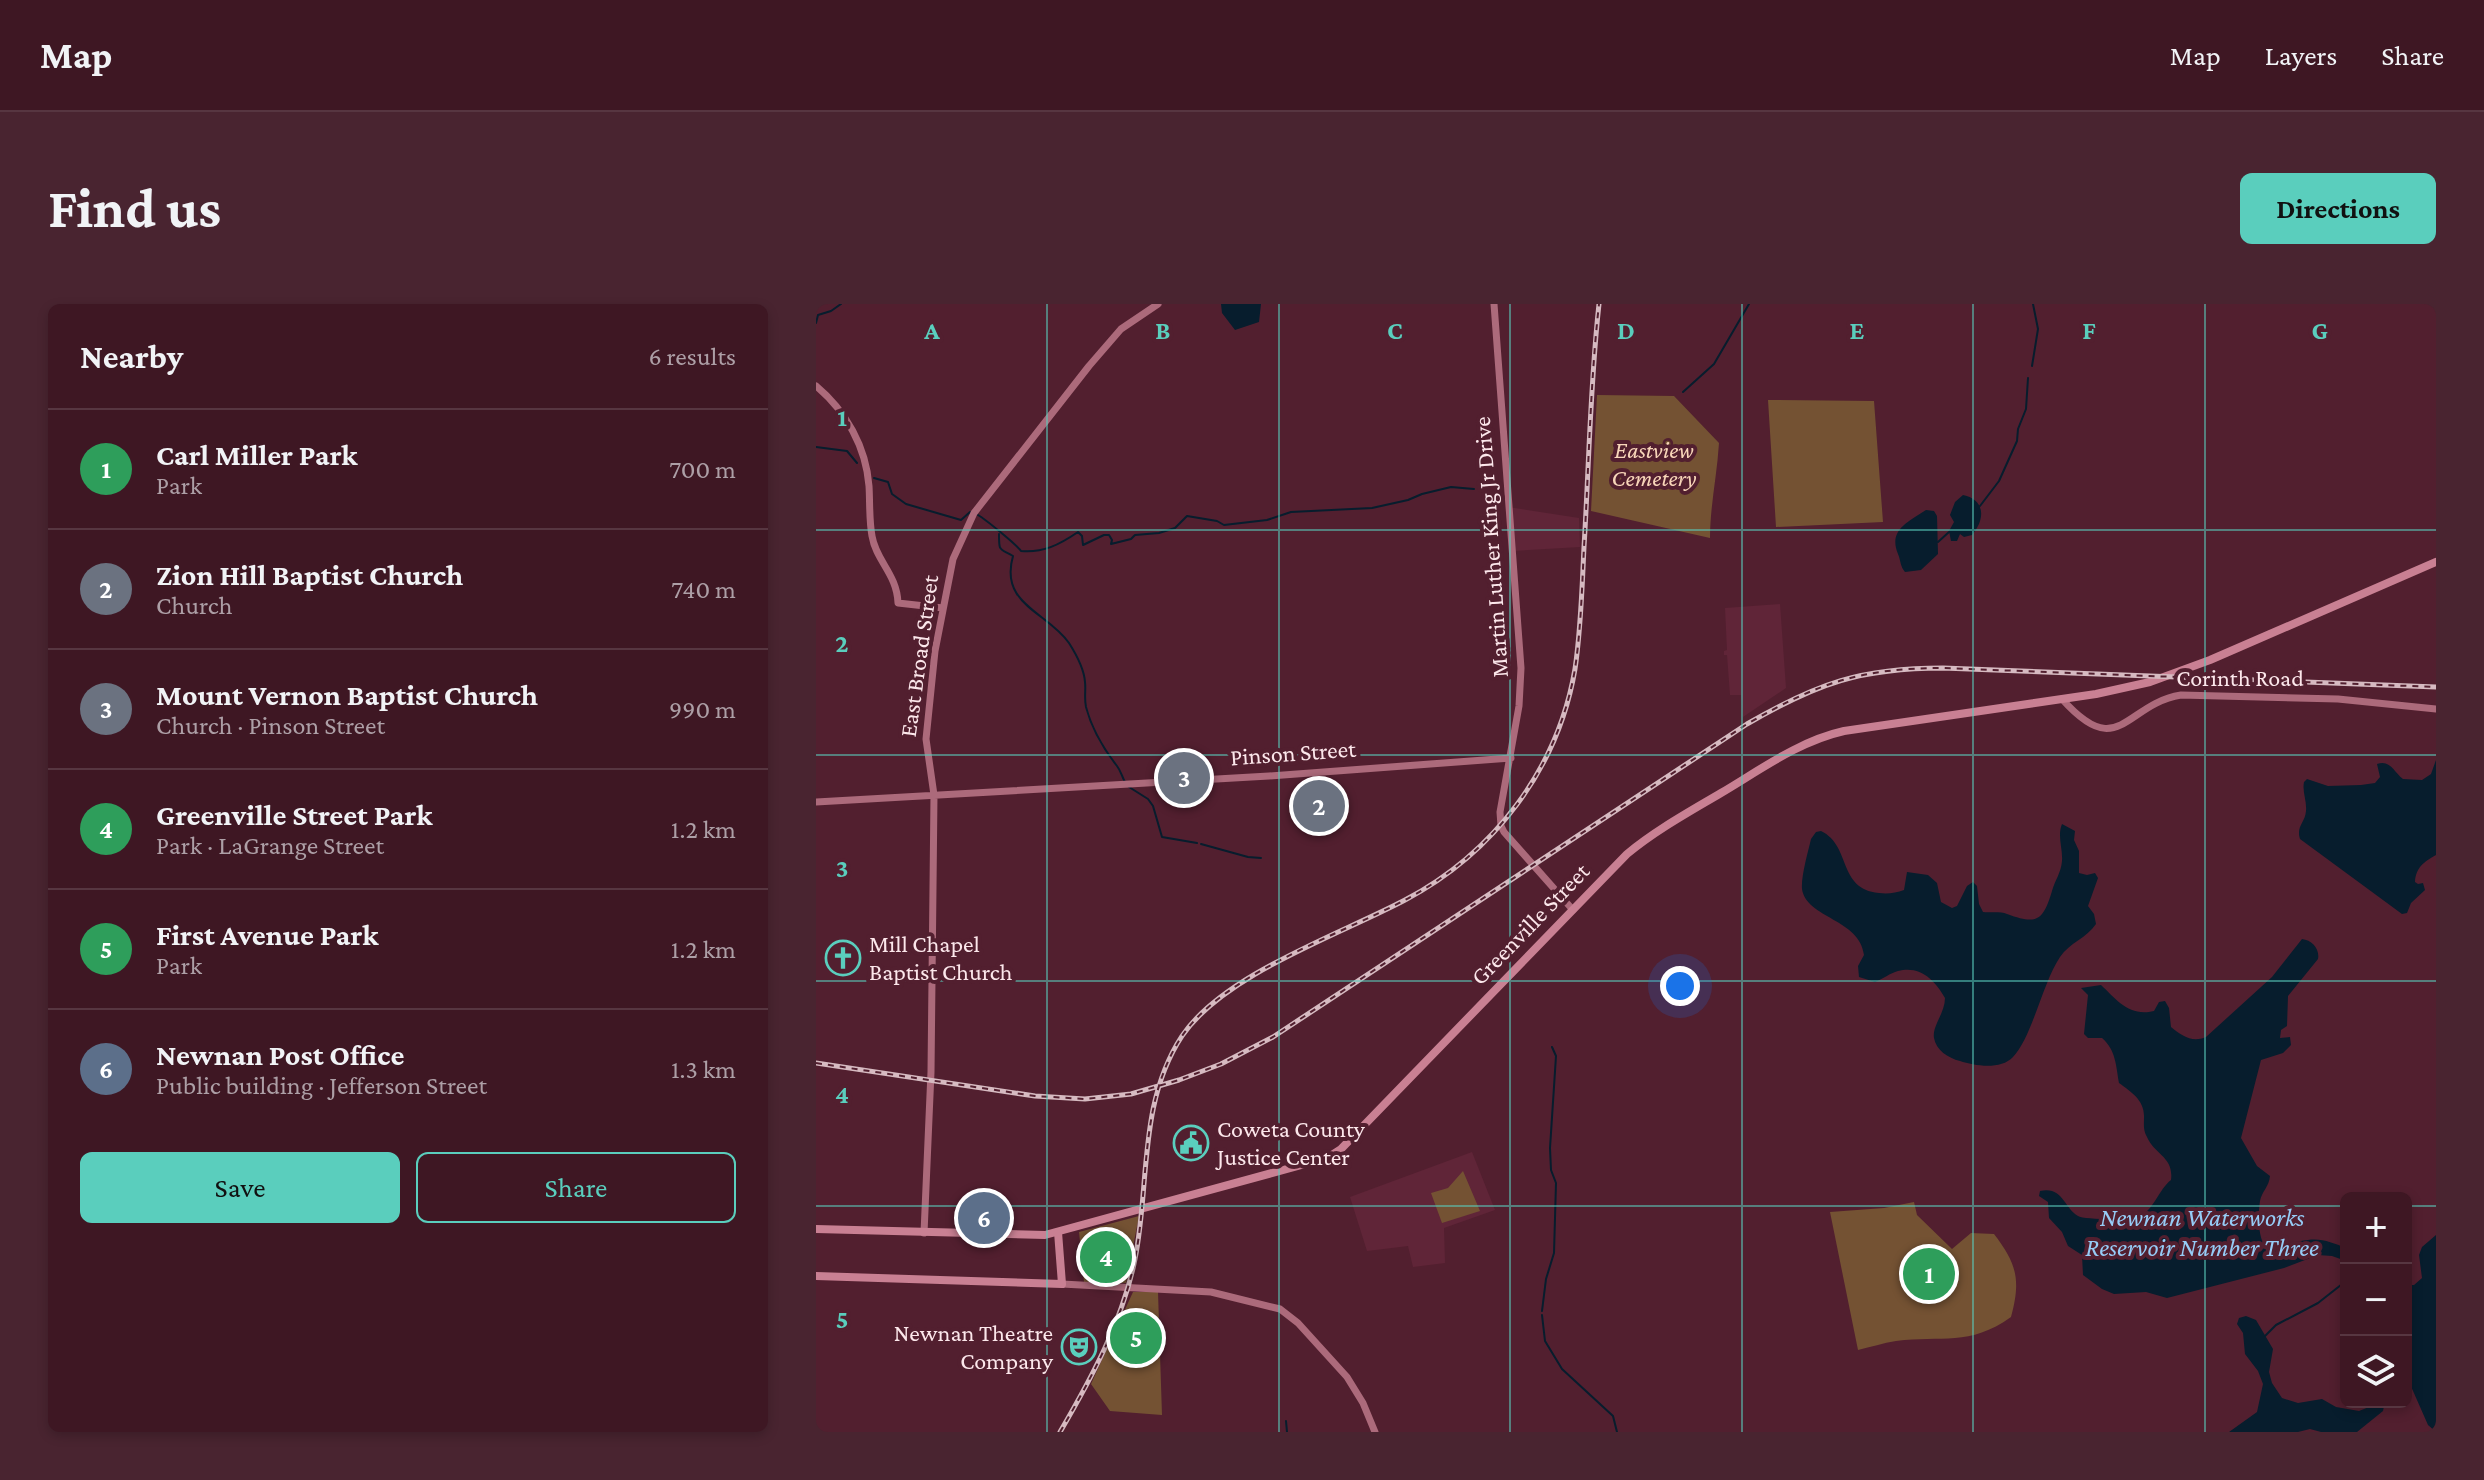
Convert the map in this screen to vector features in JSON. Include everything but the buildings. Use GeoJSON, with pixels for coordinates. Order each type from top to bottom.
{"type":"FeatureCollection","features":[{"type":"Feature","properties":{"kind":"main road","name":"Greenville Street"},"geometry":{"type":"LineString","coordinates":[[1058,1235],[1335,1154],[1642,842],[1818,738],[2150,682],[2436,562]]}},
{"type":"Feature","properties":{"kind":"main road"},"geometry":{"type":"LineString","coordinates":[[816,1229],[1058,1235],[1062,1284],[816,1276]]}},
{"type":"Feature","properties":{"kind":"street","name":"East Broad Street"},"geometry":{"type":"LineString","coordinates":[[924,1233],[931,1065],[934,795],[926,739],[927,709],[953,559],[974,513],[1116,334],[1158,304]]}},
{"type":"Feature","properties":{"kind":"street","name":"Martin Luther King Jr Drive"},"geometry":{"type":"LineString","coordinates":[[1494,304],[1521,668],[1519,706],[1500,812],[1501,826],[1573,910]]}},
{"type":"Feature","properties":{"kind":"street"},"geometry":{"type":"LineString","coordinates":[[816,386],[844,416],[861,450],[868,479],[871,535],[895,582],[898,603],[943,608]]}},
{"type":"Feature","properties":{"kind":"street","name":"Corinth Road"},"geometry":{"type":"LineString","coordinates":[[2062,699],[2083,720],[2110,728],[2126,724],[2158,702],[2181,695],[2338,699],[2436,709]]}},
{"type":"Feature","properties":{"kind":"street","name":"Pinson Street"},"geometry":{"type":"LineString","coordinates":[[816,802],[1269,776],[1511,758]]}},
{"type":"Feature","properties":{"kind":"street"},"geometry":{"type":"LineString","coordinates":[[1062,1284],[1211,1292],[1280,1309],[1298,1323],[1347,1377],[1363,1403],[1375,1432]]}},
{"type":"Feature","properties":{"kind":"shaded area"},"geometry":{"type":"Polygon","coordinates":[[[1508,507],[1579,518],[1580,547],[1512,551],[1508,507]]]}},
{"type":"Feature","properties":{"kind":"shaded area"},"geometry":{"type":"Polygon","coordinates":[[[1780,604],[1786,688],[1743,717],[1741,695],[1730,695],[1727,655],[1724,655],[1727,650],[1725,608],[1780,604]]]}},
{"type":"Feature","properties":{"kind":"shaded area"},"geometry":{"type":"Polygon","coordinates":[[[1472,1152],[1495,1210],[1444,1228],[1445,1263],[1413,1267],[1408,1246],[1367,1251],[1350,1197],[1472,1152]]]}},
{"type":"Feature","properties":{"kind":"green space","name":"Eastview Cemetery"},"geometry":{"type":"Polygon","coordinates":[[[1597,395],[1674,396],[1719,443],[1710,538],[1591,511],[1597,395]]]}},
{"type":"Feature","properties":{"kind":"green space"},"geometry":{"type":"Polygon","coordinates":[[[1768,400],[1874,401],[1883,522],[1776,527],[1768,400]]]}},
{"type":"Feature","properties":{"kind":"green space"},"geometry":{"type":"Polygon","coordinates":[[[1463,1171],[1480,1211],[1442,1223],[1431,1193],[1448,1188],[1463,1171]]]}},
{"type":"Feature","properties":{"kind":"green space"},"geometry":{"type":"Polygon","coordinates":[[[1914,1202],[1917,1215],[1952,1249],[1971,1233],[1994,1234],[2008,1254],[2015,1273],[2016,1293],[2011,1317],[1982,1333],[1955,1338],[1896,1341],[1858,1350],[1830,1212],[1884,1208],[1914,1202]]]}},
{"type":"Feature","properties":{"kind":"green space"},"geometry":{"type":"Polygon","coordinates":[[[1139,1216],[1126,1283],[1084,1282],[1079,1232],[1139,1216]]]}},
{"type":"Feature","properties":{"kind":"green space"},"geometry":{"type":"Polygon","coordinates":[[[1133,1292],[1158,1292],[1162,1415],[1110,1411],[1091,1384],[1133,1292]]]}},
{"type":"Feature","properties":{"kind":"water"},"geometry":{"type":"Polygon","coordinates":[[[1221,304],[1261,304],[1259,322],[1235,330],[1222,313],[1221,304]]]}},
{"type":"Feature","properties":{"kind":"water"},"geometry":{"type":"Polygon","coordinates":[[[1963,495],[1976,501],[1981,517],[1972,535],[1964,537],[1960,534],[1957,541],[1951,541],[1949,531],[1954,522],[1950,515],[1955,502],[1963,495]]]}},
{"type":"Feature","properties":{"kind":"water"},"geometry":{"type":"Polygon","coordinates":[[[1926,510],[1934,511],[1937,516],[1938,554],[1921,570],[1905,572],[1896,546],[1898,533],[1926,510]]]}},
{"type":"Feature","properties":{"kind":"water"},"geometry":{"type":"Polygon","coordinates":[[[2436,760],[2436,855],[2424,863],[2416,877],[2415,882],[2423,883],[2425,890],[2411,903],[2407,913],[2402,914],[2300,839],[2299,831],[2306,811],[2304,782],[2307,779],[2328,786],[2375,783],[2380,777],[2377,764],[2381,763],[2389,765],[2403,779],[2422,780],[2431,774],[2436,760]]]}},
{"type":"Feature","properties":{"kind":"water"},"geometry":{"type":"Polygon","coordinates":[[[2062,824],[2075,831],[2079,873],[2095,873],[2098,878],[2088,906],[2096,924],[2060,957],[2020,1048],[2002,1064],[1973,1064],[1943,1053],[1934,1038],[1945,998],[1937,985],[1913,970],[1898,971],[1875,982],[1859,977],[1858,966],[1864,955],[1860,943],[1844,926],[1813,906],[1802,889],[1811,839],[1821,831],[1837,846],[1850,876],[1866,890],[1898,892],[1904,890],[1907,872],[1928,875],[1937,883],[1941,902],[1952,908],[1957,906],[1967,886],[1973,882],[1977,886],[1983,912],[2037,918],[2045,909],[2060,869],[2062,824]]]}},
{"type":"Feature","properties":{"kind":"water","name":"Newnan Waterworks Reservoir Number Three"},"geometry":{"type":"Polygon","coordinates":[[[2302,939],[2309,941],[2318,952],[2318,959],[2288,996],[2287,1026],[2281,1030],[2280,1038],[2290,1037],[2291,1045],[2283,1053],[2261,1060],[2241,1138],[2257,1166],[2270,1176],[2259,1206],[2259,1228],[2263,1243],[2280,1246],[2323,1240],[2340,1246],[2340,1259],[2318,1255],[2284,1268],[2167,1298],[2146,1292],[2114,1294],[2102,1289],[2083,1275],[2082,1255],[2068,1246],[2062,1232],[2049,1218],[2048,1202],[2039,1196],[2040,1191],[2054,1192],[2078,1216],[2135,1218],[2149,1210],[2171,1180],[2171,1172],[2167,1161],[2146,1134],[2140,1101],[2119,1083],[2110,1048],[2102,1038],[2088,1038],[2084,1034],[2088,995],[2081,988],[2101,985],[2124,1006],[2137,1012],[2154,1011],[2159,1002],[2165,1001],[2171,1027],[2187,1038],[2201,1039],[2272,977],[2302,939]]]}},
{"type":"Feature","properties":{"kind":"water"},"geometry":{"type":"Polygon","coordinates":[[[2436,1235],[2436,1432],[2428,1425],[2412,1389],[2412,1285],[2422,1278],[2419,1255],[2422,1247],[2436,1235]]]}},
{"type":"Feature","properties":{"kind":"water"},"geometry":{"type":"Polygon","coordinates":[[[2246,1316],[2256,1320],[2273,1349],[2269,1372],[2282,1398],[2298,1403],[2322,1399],[2340,1408],[2359,1411],[2384,1408],[2383,1411],[2357,1432],[2310,1429],[2298,1432],[2229,1432],[2257,1412],[2263,1384],[2258,1371],[2245,1354],[2243,1333],[2237,1324],[2239,1318],[2246,1316]]]}},
{"type":"Feature","properties":{"kind":"waterway"},"geometry":{"type":"LineString","coordinates":[[816,323],[818,315],[841,304]]}},
{"type":"Feature","properties":{"kind":"waterway"},"geometry":{"type":"LineString","coordinates":[[1683,392],[1714,364],[1749,304]]}},
{"type":"Feature","properties":{"kind":"waterway"},"geometry":{"type":"LineString","coordinates":[[2032,366],[2038,329],[2033,304]]}},
{"type":"Feature","properties":{"kind":"waterway"},"geometry":{"type":"LineString","coordinates":[[1980,506],[1999,481],[2017,441],[2026,409],[2028,378]]}},
{"type":"Feature","properties":{"kind":"waterway"},"geometry":{"type":"LineString","coordinates":[[816,447],[847,451],[857,463]]}},
{"type":"Feature","properties":{"kind":"waterway"},"geometry":{"type":"LineString","coordinates":[[874,478],[888,482],[892,494],[906,504],[961,520],[970,512]]}},
{"type":"Feature","properties":{"kind":"waterway"},"geometry":{"type":"LineString","coordinates":[[978,515],[1021,551],[1037,551],[1078,532],[1083,545],[1104,535],[1109,535],[1111,544],[1135,535],[1159,533],[1175,528],[1187,516],[1224,525],[1267,520],[1291,512],[1372,508],[1451,487],[1474,489]]}},
{"type":"Feature","properties":{"kind":"waterway"},"geometry":{"type":"LineString","coordinates":[[1938,542],[1949,532]]}},
{"type":"Feature","properties":{"kind":"waterway"},"geometry":{"type":"LineString","coordinates":[[999,534],[1001,549],[1013,556],[1011,573],[1019,597],[1060,632],[1077,656],[1084,677],[1085,704],[1091,723],[1125,782]]}},
{"type":"Feature","properties":{"kind":"waterway"},"geometry":{"type":"LineString","coordinates":[[1129,787],[1153,806],[1162,837],[1197,843]]}},
{"type":"Feature","properties":{"kind":"waterway"},"geometry":{"type":"LineString","coordinates":[[1201,844],[1261,858]]}},
{"type":"Feature","properties":{"kind":"waterway"},"geometry":{"type":"LineString","coordinates":[[1542,1311],[1546,1279],[1554,1253],[1556,1183],[1551,1170],[1550,1148],[1556,1056],[1552,1047]]}},
{"type":"Feature","properties":{"kind":"waterway"},"geometry":{"type":"LineString","coordinates":[[2265,1336],[2276,1325],[2318,1303],[2340,1286]]}},
{"type":"Feature","properties":{"kind":"waterway"},"geometry":{"type":"LineString","coordinates":[[1542,1315],[1545,1341],[1562,1369],[1613,1416],[1617,1432]]}},
{"type":"Feature","properties":{"kind":"waterway"},"geometry":{"type":"LineString","coordinates":[[1286,1421],[1287,1432]]}},
{"type":"Feature","properties":{"kind":"railway"},"geometry":{"type":"LineString","coordinates":[[1060,1432],[1105,1348],[1130,1282],[1140,1231],[1152,1116],[1168,1062],[1182,1036],[1201,1014],[1254,975],[1405,900],[1467,858],[1517,804],[1554,741],[1566,706],[1579,639],[1599,304]]}},
{"type":"Feature","properties":{"kind":"railway"},"geometry":{"type":"LineString","coordinates":[[816,1063],[1035,1096],[1085,1099],[1131,1094],[1179,1080],[1221,1064],[1273,1037],[1747,724],[1819,688],[1864,675],[1943,668],[2436,687]]}},
{"type":"Feature","properties":{"kind":"place","name":"Mount Vernon Baptist Church"},"geometry":{"type":"Point","coordinates":[1184,778]}},
{"type":"Feature","properties":{"kind":"place","name":"Zion Hill Baptist Church"},"geometry":{"type":"Point","coordinates":[1319,806]}},
{"type":"Feature","properties":{"kind":"place","name":"Mill Chapel Baptist Church"},"geometry":{"type":"Point","coordinates":[843,958]}},
{"type":"Feature","properties":{"kind":"place","name":"Coweta County Justice Center"},"geometry":{"type":"Point","coordinates":[1191,1143]}},
{"type":"Feature","properties":{"kind":"place","name":"Newnan Post Office"},"geometry":{"type":"Point","coordinates":[984,1218]}},
{"type":"Feature","properties":{"kind":"place","name":"Greenville Street Park"},"geometry":{"type":"Point","coordinates":[1106,1257]}},
{"type":"Feature","properties":{"kind":"place","name":"Carl Miller Park"},"geometry":{"type":"Point","coordinates":[1929,1274]}},
{"type":"Feature","properties":{"kind":"place","name":"First Avenue Park"},"geometry":{"type":"Point","coordinates":[1136,1338]}},
{"type":"Feature","properties":{"kind":"place","name":"Newnan Theatre Company"},"geometry":{"type":"Point","coordinates":[1079,1347]}}]}
